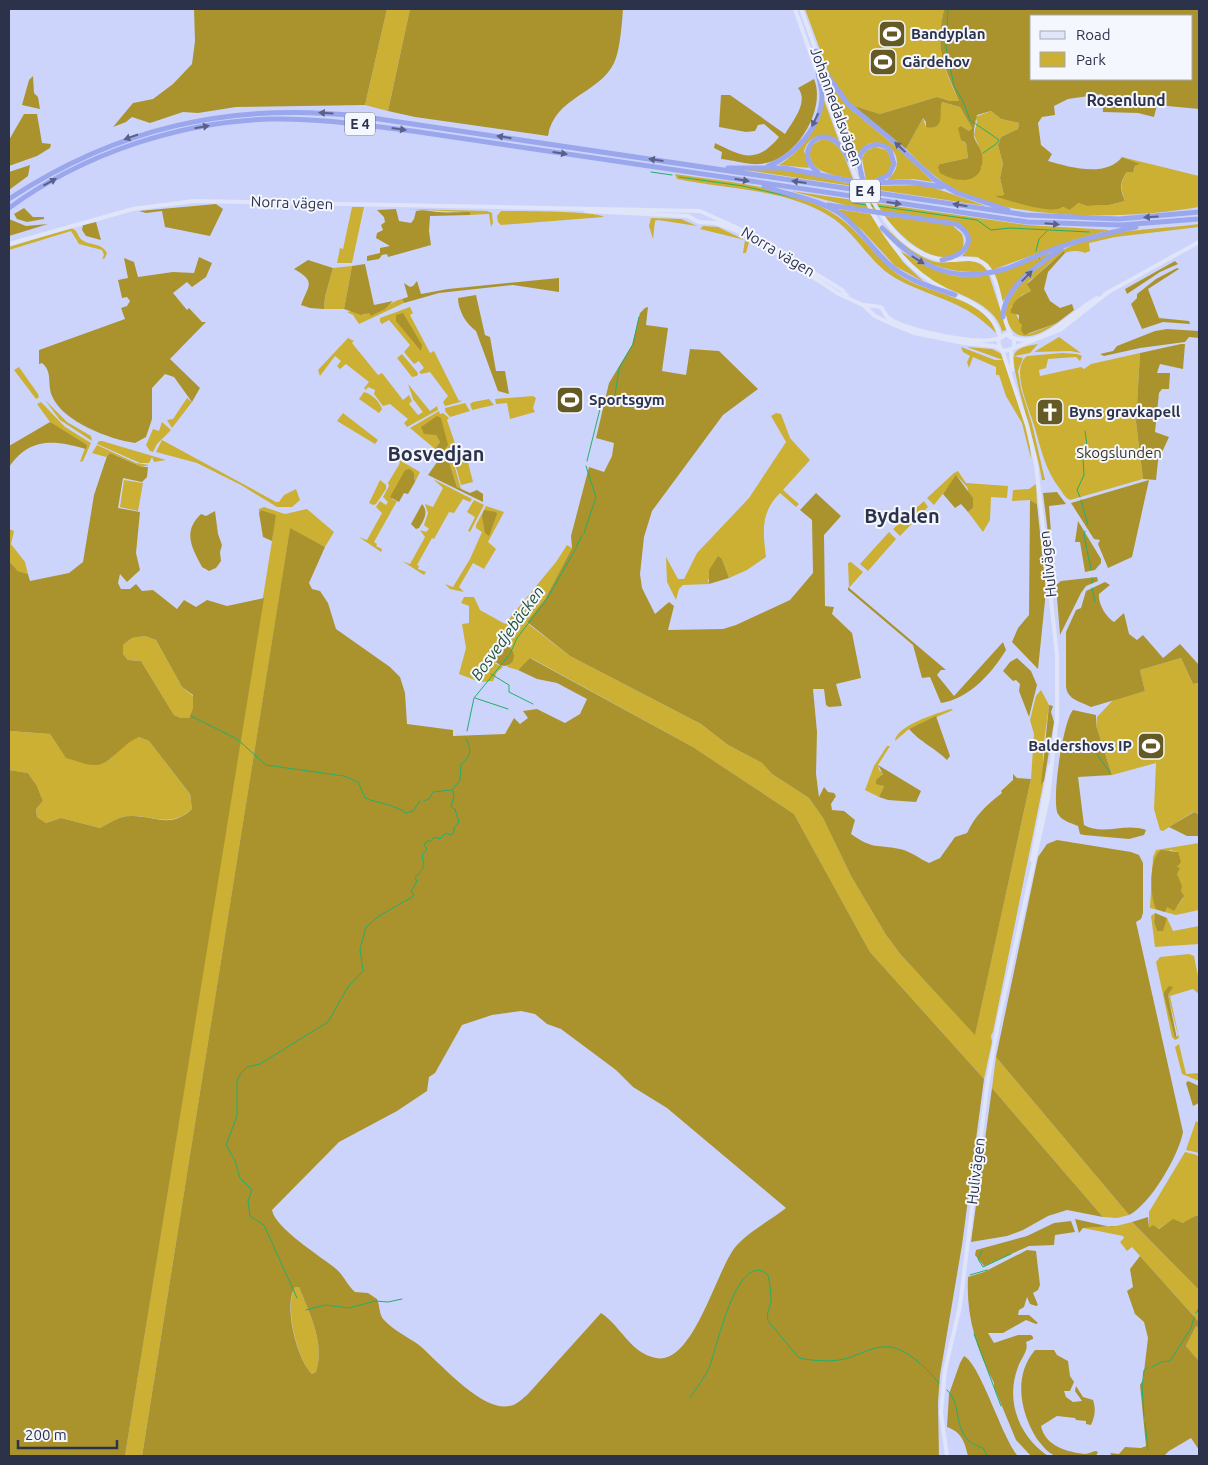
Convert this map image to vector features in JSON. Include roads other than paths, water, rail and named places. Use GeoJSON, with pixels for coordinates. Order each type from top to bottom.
{"type":"FeatureCollection","features":[{"type":"Feature","properties":{"kind":"highway","name":"E 4"},"geometry":{"type":"LineString","coordinates":[[816,51],[827,75],[848,104],[945,187]]}},
{"type":"Feature","properties":{"kind":"highway","name":"E 4"},"geometry":{"type":"LineString","coordinates":[[764,168],[778,162],[791,152],[803,139],[818,117],[822,94],[818,72]]}},
{"type":"Feature","properties":{"kind":"highway","name":"E 4"},"geometry":{"type":"LineString","coordinates":[[9,199],[70,163],[144,133],[224,116],[275,112],[312,112],[359,116],[1026,215],[1119,219],[1199,212]]}},
{"type":"Feature","properties":{"kind":"highway","name":"E 4"},"geometry":{"type":"LineString","coordinates":[[9,208],[64,174],[134,145],[188,129],[271,119],[357,124],[1027,222],[1087,225],[1155,224]]}},
{"type":"Feature","properties":{"kind":"highway","name":"E 4"},"geometry":{"type":"LineString","coordinates":[[825,176],[808,163],[808,148],[814,140],[827,137],[835,140],[849,160]]}},
{"type":"Feature","properties":{"kind":"highway","name":"E 4"},"geometry":{"type":"LineString","coordinates":[[864,184],[860,172],[860,158],[866,148],[880,145],[890,150],[894,161],[892,172],[882,180],[871,183]]}},
{"type":"Feature","properties":{"kind":"highway","name":"E 4"},"geometry":{"type":"LineString","coordinates":[[704,167],[794,169],[871,183],[909,182],[945,187],[970,198],[1026,215]]}},
{"type":"Feature","properties":{"kind":"highway","name":"E 4"},"geometry":{"type":"LineString","coordinates":[[760,183],[825,205],[956,224],[965,232],[967,240],[966,249],[959,256],[942,260]]}},
{"type":"Feature","properties":{"kind":"highway","name":"E 4"},"geometry":{"type":"LineString","coordinates":[[825,205],[855,227],[884,260],[900,273],[921,284],[955,295]]}},
{"type":"Feature","properties":{"kind":"highway","name":"E 4"},"geometry":{"type":"LineString","coordinates":[[882,228],[899,246],[923,263],[938,270],[962,275],[981,274],[1005,269],[1094,236],[1155,224],[1199,219]]}},
{"type":"Feature","properties":{"kind":"highway","name":"E 4"},"geometry":{"type":"LineString","coordinates":[[1003,317],[1004,304],[1016,288],[1034,269],[1066,246]]}},
{"type":"Feature","properties":{"kind":"main road","name":"Johannedalsvägen"},"geometry":{"type":"LineString","coordinates":[[795,9],[854,173],[882,228],[897,251],[916,272],[973,304],[989,316],[997,325],[999,338]]}},
{"type":"Feature","properties":{"kind":"main road","name":"Johannedalsvägen"},"geometry":{"type":"LineString","coordinates":[[801,9],[860,172]]}},
{"type":"Feature","properties":{"kind":"main road","name":"Johannedalsvägen"},"geometry":{"type":"LineString","coordinates":[[864,184],[882,217],[900,239],[910,246],[924,254],[942,260],[976,260],[989,269],[1003,317],[1012,336]]}},
{"type":"Feature","properties":{"kind":"main road","name":"Norra vägen"},"geometry":{"type":"LineString","coordinates":[[9,244],[133,209],[194,201],[580,210],[636,209],[697,213]]}},
{"type":"Feature","properties":{"kind":"main road","name":"Norra vägen"},"geometry":{"type":"LineString","coordinates":[[580,210],[605,214],[680,215],[695,219]]}},
{"type":"Feature","properties":{"kind":"main road"},"geometry":{"type":"LineString","coordinates":[[702,212],[706,215],[703,222],[695,219],[697,213],[702,212]]}},
{"type":"Feature","properties":{"kind":"main road","name":"Norra vägen"},"geometry":{"type":"LineString","coordinates":[[706,215],[751,234],[842,290],[847,296]]}},
{"type":"Feature","properties":{"kind":"main road","name":"Norra vägen"},"geometry":{"type":"LineString","coordinates":[[703,222],[726,225],[750,236],[863,305],[875,315],[914,333],[1001,349],[1012,349]]}},
{"type":"Feature","properties":{"kind":"main road"},"geometry":{"type":"LineString","coordinates":[[884,312],[881,316],[875,315],[876,307],[881,307],[891,320],[916,330],[989,342],[1004,334],[1026,340],[1046,332],[1091,301],[1199,242]]}},
{"type":"Feature","properties":{"kind":"main road"},"geometry":{"type":"LineString","coordinates":[[1012,349],[1060,330],[1106,294]]}},
{"type":"Feature","properties":{"kind":"main road","name":"Norra vägen"},"geometry":{"type":"LineString","coordinates":[[863,305],[876,307]]}},
{"type":"Feature","properties":{"kind":"main road","name":"Hulivägen"},"geometry":{"type":"LineString","coordinates":[[1012,336],[1012,377]]}},
{"type":"Feature","properties":{"kind":"main road","name":"Hulivägen"},"geometry":{"type":"LineString","coordinates":[[947,1456],[942,1413],[945,1370],[960,1306],[989,1069],[1027,887],[1048,798],[1058,684],[1051,587],[1036,464],[1030,435],[999,338]]}},
{"type":"Feature","properties":{"kind":"waterway"},"geometry":{"type":"LineString","coordinates":[[948,9],[946,47],[954,86],[963,101],[970,120],[999,140],[983,153]]}},
{"type":"Feature","properties":{"kind":"waterway"},"geometry":{"type":"LineString","coordinates":[[651,172],[672,175]]}},
{"type":"Feature","properties":{"kind":"waterway"},"geometry":{"type":"LineString","coordinates":[[679,177],[743,186],[796,198]]}},
{"type":"Feature","properties":{"kind":"waterway"},"geometry":{"type":"LineString","coordinates":[[853,203],[873,206]]}},
{"type":"Feature","properties":{"kind":"waterway"},"geometry":{"type":"LineString","coordinates":[[877,206],[977,220],[991,230],[1010,228],[1089,232]]}},
{"type":"Feature","properties":{"kind":"waterway"},"geometry":{"type":"LineString","coordinates":[[1036,251],[1039,239],[1047,231]]}},
{"type":"Feature","properties":{"kind":"waterway","name":"Bosvedjebäcken"},"geometry":{"type":"LineString","coordinates":[[587,461],[600,409],[615,395],[619,368],[633,344],[639,317]]}},
{"type":"Feature","properties":{"kind":"waterway"},"geometry":{"type":"LineString","coordinates":[[1080,497],[1077,490],[1084,475],[1083,458],[1087,446],[1085,431]]}},
{"type":"Feature","properties":{"kind":"waterway","name":"Bosvedjebäcken"},"geometry":{"type":"LineString","coordinates":[[584,533],[596,497],[586,466]]}},
{"type":"Feature","properties":{"kind":"waterway"},"geometry":{"type":"LineString","coordinates":[[1081,500],[1088,525]]}},
{"type":"Feature","properties":{"kind":"waterway"},"geometry":{"type":"LineString","coordinates":[[1085,531],[1084,536],[1091,569]]}},
{"type":"Feature","properties":{"kind":"waterway","name":"Bosvedjebäcken"},"geometry":{"type":"LineString","coordinates":[[576,548],[582,535]]}},
{"type":"Feature","properties":{"kind":"waterway","name":"Bosvedjebäcken"},"geometry":{"type":"LineString","coordinates":[[467,731],[474,698],[510,654],[517,638],[547,599],[575,550]]}},
{"type":"Feature","properties":{"kind":"waterway"},"geometry":{"type":"LineString","coordinates":[[1092,578],[1092,583]]}},
{"type":"Feature","properties":{"kind":"waterway"},"geometry":{"type":"LineString","coordinates":[[1092,588],[1095,602]]}},
{"type":"Feature","properties":{"kind":"waterway"},"geometry":{"type":"LineString","coordinates":[[491,674],[509,685],[509,692],[533,704]]}},
{"type":"Feature","properties":{"kind":"waterway"},"geometry":{"type":"LineString","coordinates":[[475,698],[508,709]]}},
{"type":"Feature","properties":{"kind":"waterway"},"geometry":{"type":"LineString","coordinates":[[191,716],[237,739],[266,765],[344,776],[358,782],[365,798],[406,813],[413,811],[420,801]]}},
{"type":"Feature","properties":{"kind":"waterway","name":"Bosvedjebäcken"},"geometry":{"type":"LineString","coordinates":[[297,1298],[264,1225],[250,1216],[248,1201],[252,1190],[240,1178],[235,1161],[226,1145],[237,1116],[237,1081],[247,1067],[260,1064],[328,1022],[348,987],[363,971],[360,949],[366,927],[379,916],[412,897],[414,894],[411,892],[417,881],[415,878],[424,867],[422,855],[427,849],[424,845],[434,837],[440,839],[446,833],[450,835],[454,833],[454,828],[459,822],[455,809],[451,807],[454,795],[452,790],[460,780],[461,764],[470,753],[466,739]]}},
{"type":"Feature","properties":{"kind":"waterway"},"geometry":{"type":"LineString","coordinates":[[1097,754],[1110,773]]}},
{"type":"Feature","properties":{"kind":"waterway"},"geometry":{"type":"LineString","coordinates":[[424,801],[429,799],[433,792],[451,790]]}},
{"type":"Feature","properties":{"kind":"waterway"},"geometry":{"type":"LineString","coordinates":[[982,1251],[978,1259],[983,1267],[1011,1254]]}},
{"type":"Feature","properties":{"kind":"waterway"},"geometry":{"type":"LineString","coordinates":[[690,1397],[709,1368],[723,1324],[738,1288],[747,1275],[757,1270],[768,1275],[771,1301],[768,1321],[799,1358],[822,1361],[840,1360],[873,1349],[890,1347],[911,1356],[939,1383]]}},
{"type":"Feature","properties":{"kind":"waterway"},"geometry":{"type":"LineString","coordinates":[[970,1275],[987,1270]]}},
{"type":"Feature","properties":{"kind":"waterway"},"geometry":{"type":"LineString","coordinates":[[306,1310],[325,1305],[349,1308],[375,1301],[388,1302],[402,1299]]}},
{"type":"Feature","properties":{"kind":"waterway"},"geometry":{"type":"LineString","coordinates":[[1196,1313],[1199,1308]]}},
{"type":"Feature","properties":{"kind":"waterway"},"geometry":{"type":"LineString","coordinates":[[1152,1367],[1161,1362],[1170,1361],[1191,1328],[1194,1317]]}},
{"type":"Feature","properties":{"kind":"waterway"},"geometry":{"type":"LineString","coordinates":[[974,1334],[1001,1406]]}},
{"type":"Feature","properties":{"kind":"waterway"},"geometry":{"type":"LineString","coordinates":[[1144,1416],[1142,1387],[1144,1370],[1147,1368]]}},
{"type":"Feature","properties":{"kind":"waterway"},"geometry":{"type":"LineString","coordinates":[[947,1390],[955,1405],[961,1430],[972,1443],[983,1448],[987,1456]]}},
{"type":"Feature","properties":{"kind":"waterway"},"geometry":{"type":"LineString","coordinates":[[1145,1423],[1148,1450]]}},
{"type":"Feature","properties":{"kind":"place","name":"Bandyplan"},"geometry":{"type":"Point","coordinates":[892,34]}},
{"type":"Feature","properties":{"kind":"place","name":"Gärdehov"},"geometry":{"type":"Point","coordinates":[883,62]}},
{"type":"Feature","properties":{"kind":"place","name":"Sportsgym"},"geometry":{"type":"Point","coordinates":[570,400]}},
{"type":"Feature","properties":{"kind":"place","name":"Byns gravkapell"},"geometry":{"type":"Point","coordinates":[1050,412]}},
{"type":"Feature","properties":{"kind":"place","name":"Baldershovs IP"},"geometry":{"type":"Point","coordinates":[1151,746]}},
{"type":"Feature","properties":{"kind":"district","name":"Rosenlund"},"geometry":{"type":"Point","coordinates":[1126,100]}},
{"type":"Feature","properties":{"kind":"district","name":"Bosvedjan"},"geometry":{"type":"Point","coordinates":[436,454]}},
{"type":"Feature","properties":{"kind":"district","name":"Bydalen"},"geometry":{"type":"Point","coordinates":[902,516]}},
{"type":"Feature","properties":{"kind":"park label","name":"Skogslunden"},"geometry":{"type":"Point","coordinates":[1119,453]}}]}
